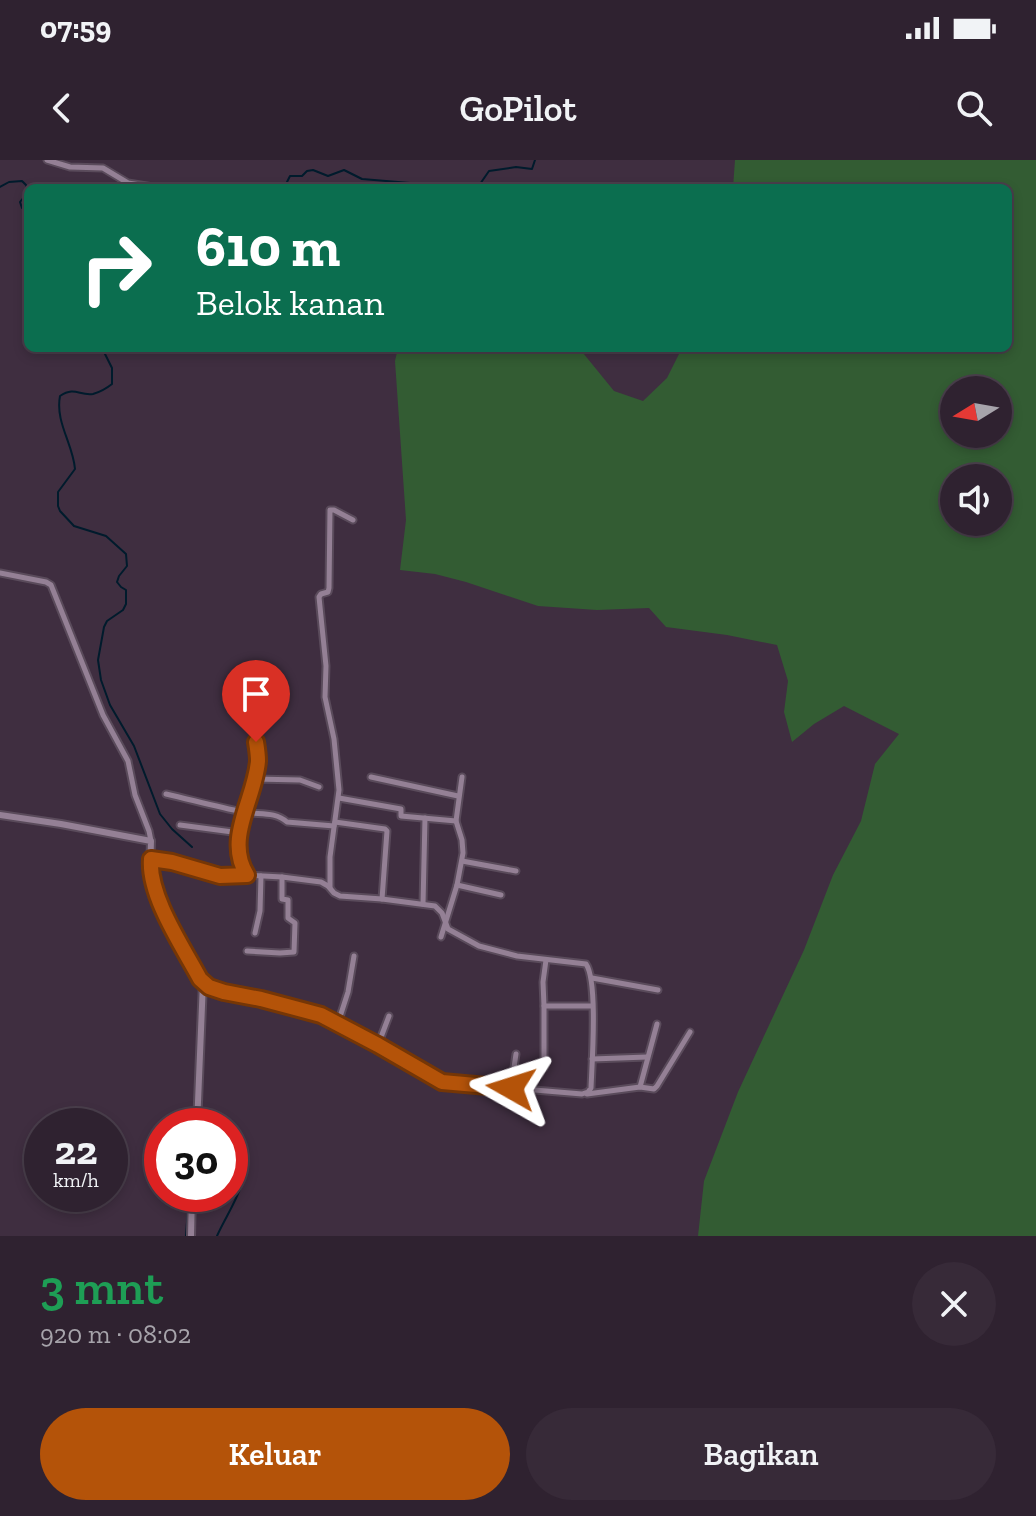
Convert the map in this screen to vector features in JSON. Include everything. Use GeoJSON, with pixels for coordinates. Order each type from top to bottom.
{"type":"FeatureCollection","features":[{"type":"Feature","properties":{"kind":"street"},"geometry":{"type":"LineString","coordinates":[[47,160],[70,167],[103,168],[134,184]]}},
{"type":"Feature","properties":{"kind":"street"},"geometry":{"type":"LineString","coordinates":[[330,888],[330,857],[339,798],[334,739],[325,697],[326,666],[319,597],[329,588],[330,510],[353,520]]}},
{"type":"Feature","properties":{"kind":"street"},"geometry":{"type":"LineString","coordinates":[[0,573],[51,585],[103,715],[128,761],[135,795],[151,841],[152,883],[203,982],[209,987],[306,1010],[338,1023],[442,1082],[582,1094],[640,1087],[654,1089],[690,1032]]}},
{"type":"Feature","properties":{"kind":"street"},"geometry":{"type":"LineString","coordinates":[[247,875],[238,856],[240,833],[258,759],[253,725],[255,686]]}},
{"type":"Feature","properties":{"kind":"street"},"geometry":{"type":"LineString","coordinates":[[371,777],[458,796]]}},
{"type":"Feature","properties":{"kind":"street"},"geometry":{"type":"LineString","coordinates":[[441,937],[462,861],[463,846],[456,821],[462,777]]}},
{"type":"Feature","properties":{"kind":"street"},"geometry":{"type":"LineString","coordinates":[[255,779],[300,780],[319,787]]}},
{"type":"Feature","properties":{"kind":"street"},"geometry":{"type":"LineString","coordinates":[[166,794],[246,813],[274,815],[287,822],[385,829],[390,834],[382,899]]}},
{"type":"Feature","properties":{"kind":"street"},"geometry":{"type":"LineString","coordinates":[[339,798],[401,809],[401,816],[456,821]]}},
{"type":"Feature","properties":{"kind":"street"},"geometry":{"type":"LineString","coordinates":[[0,815],[151,841]]}},
{"type":"Feature","properties":{"kind":"street"},"geometry":{"type":"LineString","coordinates":[[423,904],[425,818]]}},
{"type":"Feature","properties":{"kind":"street"},"geometry":{"type":"LineString","coordinates":[[180,825],[240,833]]}},
{"type":"Feature","properties":{"kind":"street"},"geometry":{"type":"LineString","coordinates":[[151,859],[220,876],[282,877],[321,882],[340,896],[423,904],[439,908],[450,931],[479,946],[500,953],[586,964],[594,991],[592,1059],[591,1088],[582,1094]]}},
{"type":"Feature","properties":{"kind":"street"},"geometry":{"type":"LineString","coordinates":[[462,861],[516,871]]}},
{"type":"Feature","properties":{"kind":"street"},"geometry":{"type":"LineString","coordinates":[[255,933],[260,911],[261,876]]}},
{"type":"Feature","properties":{"kind":"street"},"geometry":{"type":"LineString","coordinates":[[247,951],[294,952],[295,923],[288,918],[288,900],[282,899],[282,877]]}},
{"type":"Feature","properties":{"kind":"street"},"geometry":{"type":"LineString","coordinates":[[457,885],[501,895]]}},
{"type":"Feature","properties":{"kind":"street"},"geometry":{"type":"LineString","coordinates":[[338,1023],[348,992],[354,956]]}},
{"type":"Feature","properties":{"kind":"street"},"geometry":{"type":"LineString","coordinates":[[544,1068],[543,982],[546,960]]}},
{"type":"Feature","properties":{"kind":"street"},"geometry":{"type":"LineString","coordinates":[[592,978],[658,990]]}},
{"type":"Feature","properties":{"kind":"street"},"geometry":{"type":"LineString","coordinates":[[198,1108],[203,982]]}},
{"type":"Feature","properties":{"kind":"street"},"geometry":{"type":"LineString","coordinates":[[544,1006],[592,1006]]}},
{"type":"Feature","properties":{"kind":"street"},"geometry":{"type":"LineString","coordinates":[[378,1045],[389,1016]]}},
{"type":"Feature","properties":{"kind":"street"},"geometry":{"type":"LineString","coordinates":[[640,1087],[657,1024]]}},
{"type":"Feature","properties":{"kind":"street"},"geometry":{"type":"LineString","coordinates":[[511,1088],[516,1054]]}},
{"type":"Feature","properties":{"kind":"street"},"geometry":{"type":"LineString","coordinates":[[592,1059],[647,1057]]}},
{"type":"Feature","properties":{"kind":"street"},"geometry":{"type":"LineString","coordinates":[[191,1236],[192,1212]]}},
{"type":"Feature","properties":{"kind":"green space"},"geometry":{"type":"Polygon","coordinates":[[[735,160],[1036,160],[1036,1236],[698,1236],[704,1181],[738,1092],[804,950],[833,875],[861,821],[875,764],[899,734],[844,706],[792,742],[784,712],[788,681],[777,645],[666,627],[649,608],[597,610],[538,606],[466,582],[400,570],[406,520],[395,361],[397,352],[582,352],[614,391],[643,401],[667,378],[680,352],[1012,352],[1012,184],[733,184],[735,160]]]}},
{"type":"Feature","properties":{"kind":"waterway"},"geometry":{"type":"LineString","coordinates":[[480,184],[489,171],[516,167],[532,169],[535,160]]}},
{"type":"Feature","properties":{"kind":"waterway"},"geometry":{"type":"LineString","coordinates":[[286,184],[290,176],[302,176],[313,170],[328,176],[344,170],[362,179],[414,184]]}},
{"type":"Feature","properties":{"kind":"waterway"},"geometry":{"type":"LineString","coordinates":[[0,187],[9,182],[22,181],[25,184]]}},
{"type":"Feature","properties":{"kind":"waterway"},"geometry":{"type":"LineString","coordinates":[[24,197],[20,202],[24,209]]}},
{"type":"Feature","properties":{"kind":"waterway"},"geometry":{"type":"LineString","coordinates":[[104,352],[112,368],[112,384],[93,394],[73,392],[60,396],[60,415],[75,469],[58,492],[58,506],[74,526],[106,536],[126,554],[127,566],[117,582],[126,590],[126,604],[104,627],[98,660],[101,680],[110,705],[134,746],[160,814],[192,847]]}},
{"type":"Feature","properties":{"kind":"waterway"},"geometry":{"type":"LineString","coordinates":[[186,1236],[188,1212]]}},
{"type":"Feature","properties":{"kind":"waterway"},"geometry":{"type":"LineString","coordinates":[[217,1236],[229,1212]]}},
{"type":"Feature","properties":{"kind":"route"},"geometry":{"type":"LineString","coordinates":[[256,742],[258,759],[255,779],[238,848],[238,856],[247,875],[220,876],[151,859],[152,883],[200,979],[209,987],[224,992],[321,1015],[433,1079],[511,1088]]}}]}
